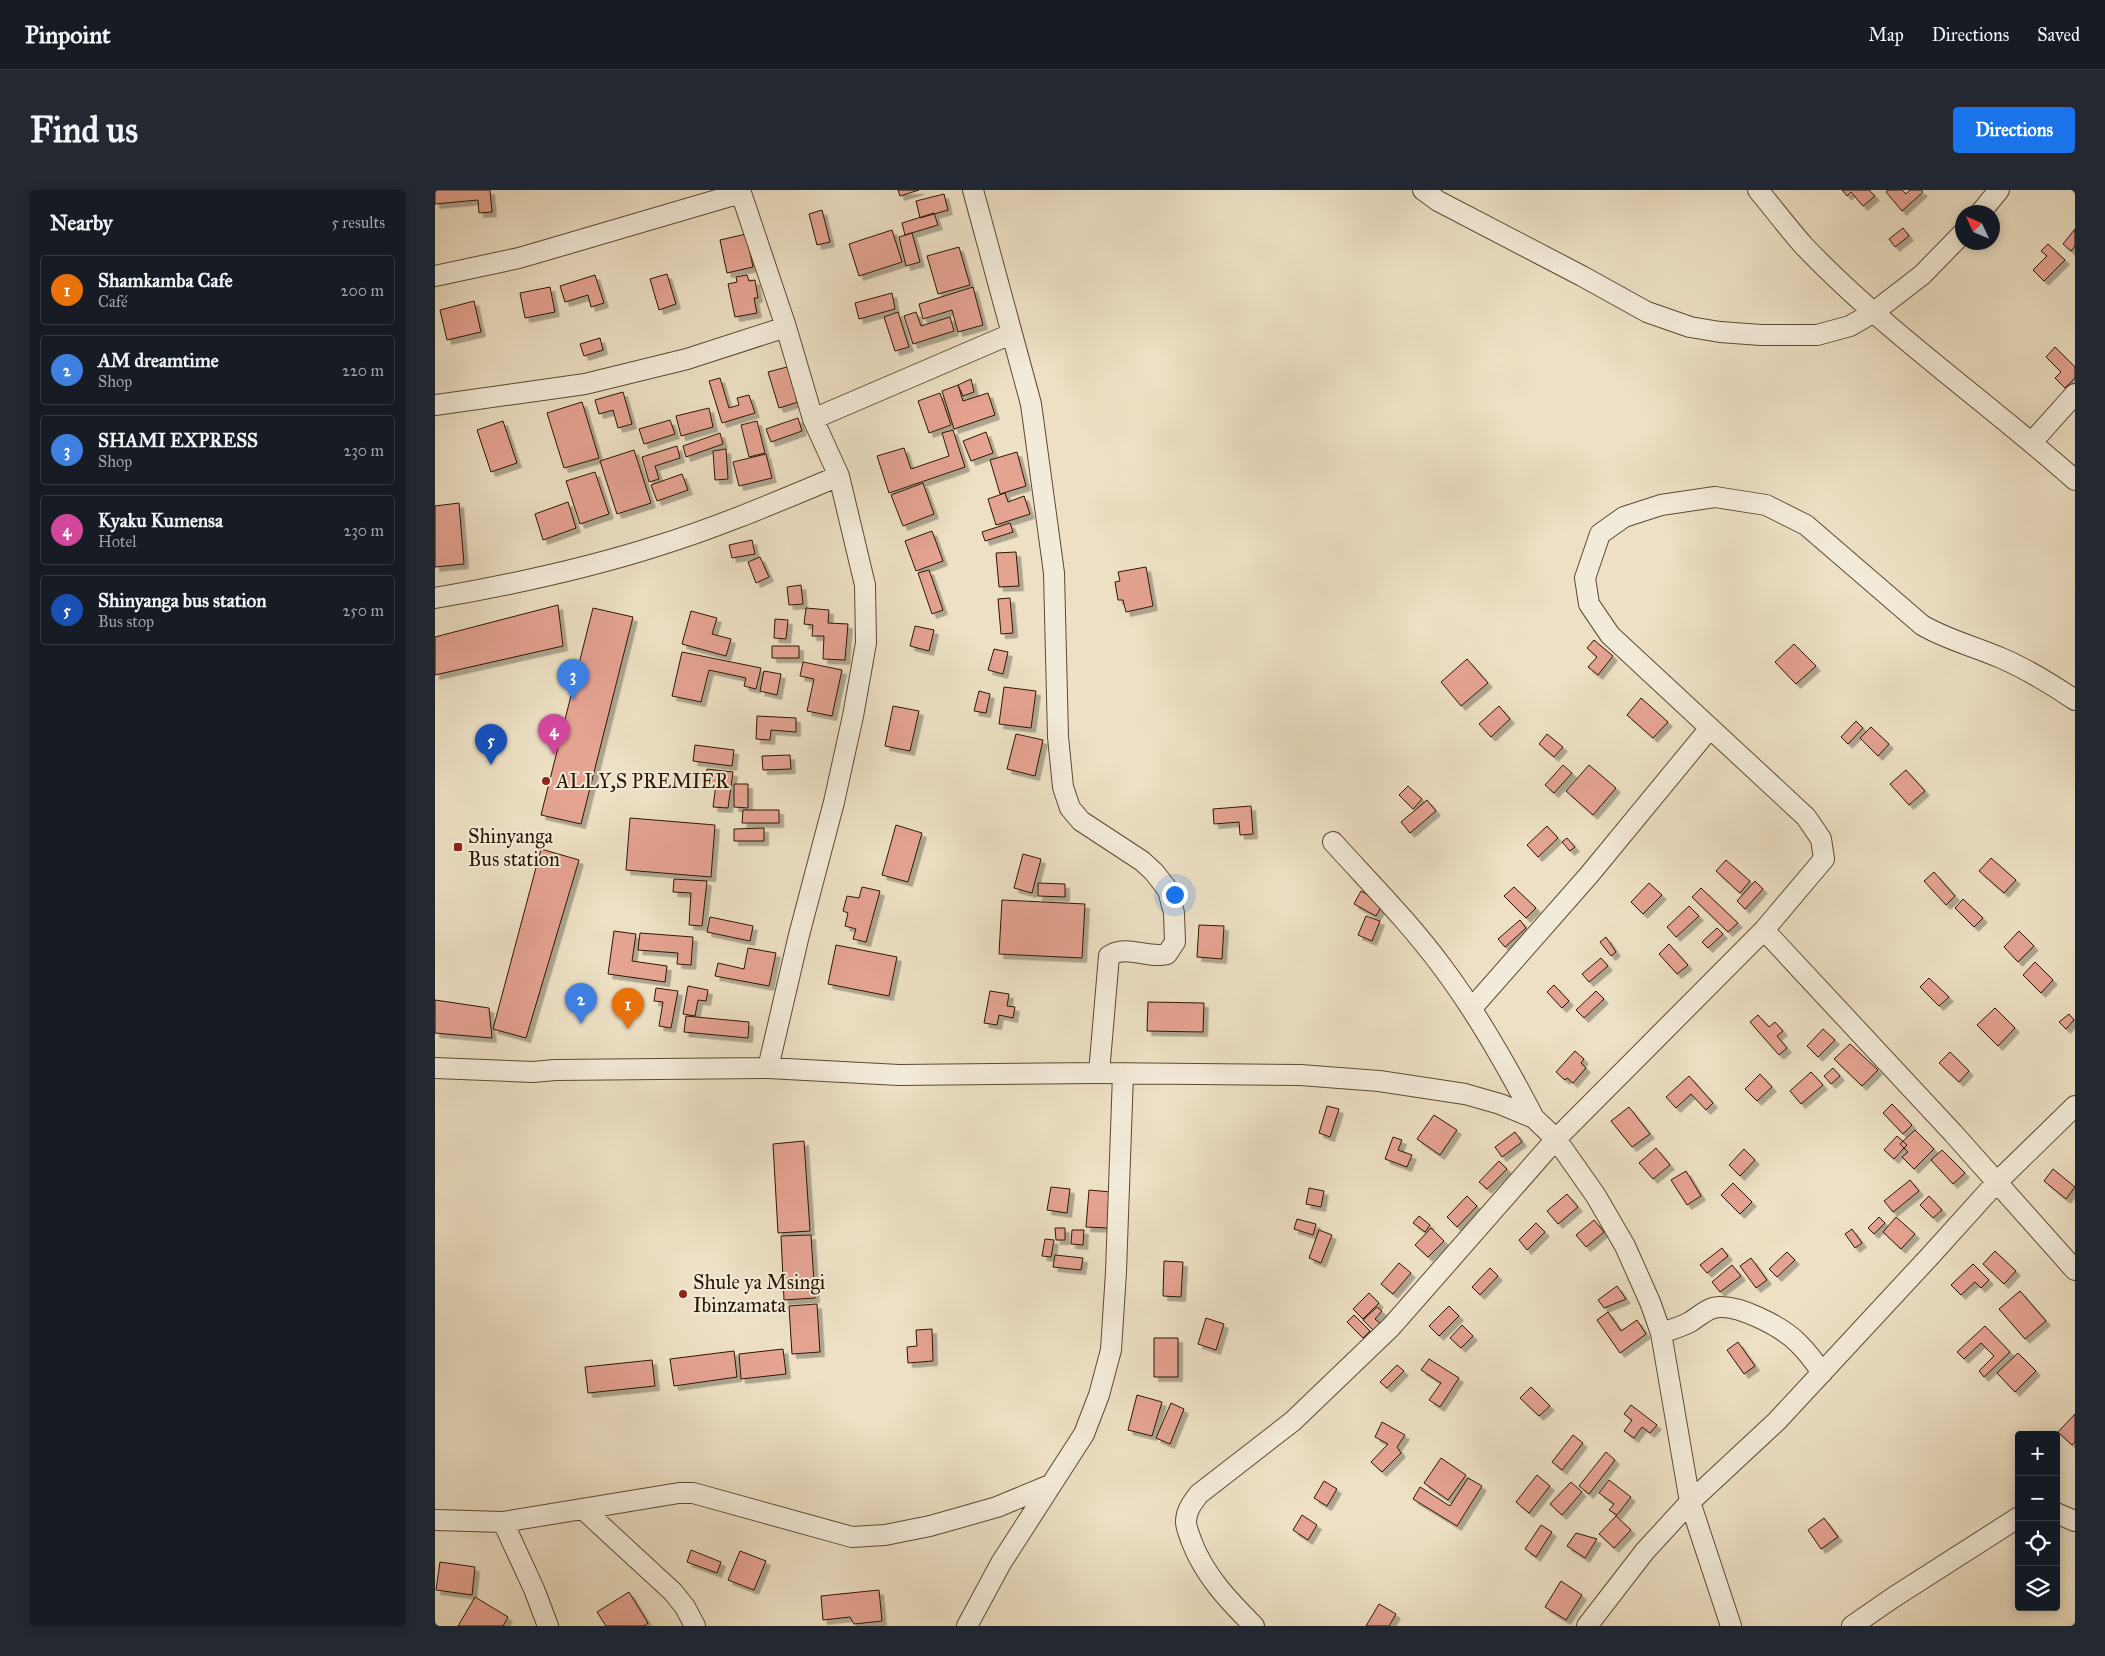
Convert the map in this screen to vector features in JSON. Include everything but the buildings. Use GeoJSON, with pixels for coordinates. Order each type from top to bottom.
{"type":"FeatureCollection","features":[{"type":"Feature","properties":{"kind":"street"},"geometry":{"type":"LineString","coordinates":[[973,190],[1031,404],[1054,573],[1058,737],[1063,787],[1071,808],[1081,821],[1116,843],[1154,872],[1168,890],[1174,913],[1175,942],[1167,954],[1159,956],[1121,951],[1109,956],[1099,1073]]}},
{"type":"Feature","properties":{"kind":"street"},"geometry":{"type":"LineString","coordinates":[[1423,190],[1438,201],[1647,312],[1690,327],[1721,332],[1761,335],[1817,335],[1850,326],[1874,312],[1923,274],[1955,241]]}},
{"type":"Feature","properties":{"kind":"street"},"geometry":{"type":"LineString","coordinates":[[1758,190],[1804,245],[1874,312],[2032,442],[2075,480]]}},
{"type":"Feature","properties":{"kind":"street"},"geometry":{"type":"LineString","coordinates":[[1987,205],[1999,190]]}},
{"type":"Feature","properties":{"kind":"street"},"geometry":{"type":"LineString","coordinates":[[435,276],[519,258],[741,191],[786,327],[813,419],[839,476],[865,585],[866,643],[853,716],[834,802],[799,935],[768,1068]]}},
{"type":"Feature","properties":{"kind":"street"},"geometry":{"type":"LineString","coordinates":[[435,405],[585,384],[687,359],[786,327]]}},
{"type":"Feature","properties":{"kind":"street"},"geometry":{"type":"LineString","coordinates":[[813,419],[1011,334]]}},
{"type":"Feature","properties":{"kind":"street"},"geometry":{"type":"LineString","coordinates":[[2032,442],[2075,394]]}},
{"type":"Feature","properties":{"kind":"street"},"geometry":{"type":"LineString","coordinates":[[435,598],[556,573],[658,546],[776,502],[839,476]]}},
{"type":"Feature","properties":{"kind":"street"},"geometry":{"type":"LineString","coordinates":[[1252,1625],[1204,1570],[1185,1523],[1189,1508],[1199,1494],[1293,1421],[1391,1327],[1556,1139],[1764,930],[1824,859],[1821,839],[1806,817],[1610,635],[1589,604],[1585,578],[1600,534],[1623,517],[1661,505],[1715,497],[1766,505],[1806,525],[1922,624],[1941,636],[2000,657],[2035,674],[2075,700]]}},
{"type":"Feature","properties":{"kind":"street"},"geometry":{"type":"LineString","coordinates":[[1472,1008],[1589,875],[1710,728]]}},
{"type":"Feature","properties":{"kind":"street"},"geometry":{"type":"LineString","coordinates":[[1333,842],[1443,967],[1493,1041],[1534,1118],[1556,1139],[1596,1196],[1625,1246],[1650,1302],[1661,1333],[1690,1502],[1731,1626]]}},
{"type":"Feature","properties":{"kind":"street"},"geometry":{"type":"LineString","coordinates":[[1764,930],[1953,1133],[2075,1270]]}},
{"type":"Feature","properties":{"kind":"street"},"geometry":{"type":"LineString","coordinates":[[435,1068],[533,1072],[555,1070],[768,1068],[899,1075],[1099,1073],[1300,1075],[1379,1081],[1465,1094],[1500,1104],[1534,1118]]}},
{"type":"Feature","properties":{"kind":"street"},"geometry":{"type":"LineString","coordinates":[[967,1626],[1001,1562],[1084,1434],[1099,1395],[1111,1350],[1116,1272],[1123,1074]]}},
{"type":"Feature","properties":{"kind":"street"},"geometry":{"type":"LineString","coordinates":[[1587,1626],[1645,1551],[1690,1502],[1777,1421],[1996,1183],[2075,1106]]}},
{"type":"Feature","properties":{"kind":"street"},"geometry":{"type":"LineString","coordinates":[[1661,1333],[1689,1322],[1706,1311],[1715,1308],[1733,1308],[1749,1313],[1782,1330],[1797,1341],[1822,1373]]}},
{"type":"Feature","properties":{"kind":"street"},"geometry":{"type":"LineString","coordinates":[[435,1520],[503,1522],[679,1493],[693,1493],[852,1537],[885,1535],[930,1526],[997,1507],[1050,1485]]}},
{"type":"Feature","properties":{"kind":"street"},"geometry":{"type":"LineString","coordinates":[[583,1508],[673,1592],[685,1607],[695,1626]]}},
{"type":"Feature","properties":{"kind":"street"},"geometry":{"type":"LineString","coordinates":[[2060,1515],[2075,1521]]}},
{"type":"Feature","properties":{"kind":"street"},"geometry":{"type":"LineString","coordinates":[[1852,1626],[1902,1591],[2015,1520]]}},
{"type":"Feature","properties":{"kind":"street"},"geometry":{"type":"LineString","coordinates":[[503,1522],[549,1626]]}},
{"type":"Feature","properties":{"kind":"place","name":"SHAMI EXPRESS"},"geometry":{"type":"Point","coordinates":[573,700]}},
{"type":"Feature","properties":{"kind":"place","name":"Kyaku Kumensa"},"geometry":{"type":"Point","coordinates":[554,755]}},
{"type":"Feature","properties":{"kind":"place","name":"Shinyanga bus station"},"geometry":{"type":"Point","coordinates":[491,765]}},
{"type":"Feature","properties":{"kind":"place","name":"ALLY,S PREMIER"},"geometry":{"type":"Point","coordinates":[546,781]}},
{"type":"Feature","properties":{"kind":"place","name":"Shinyanga Bus station"},"geometry":{"type":"Point","coordinates":[458,847]}},
{"type":"Feature","properties":{"kind":"place","name":"AM dreamtime"},"geometry":{"type":"Point","coordinates":[581,1024]}},
{"type":"Feature","properties":{"kind":"place","name":"Shamkamba Cafe"},"geometry":{"type":"Point","coordinates":[628,1029]}},
{"type":"Feature","properties":{"kind":"place","name":"Shule ya Msingi Ibinzamata"},"geometry":{"type":"Point","coordinates":[683,1294]}}]}
